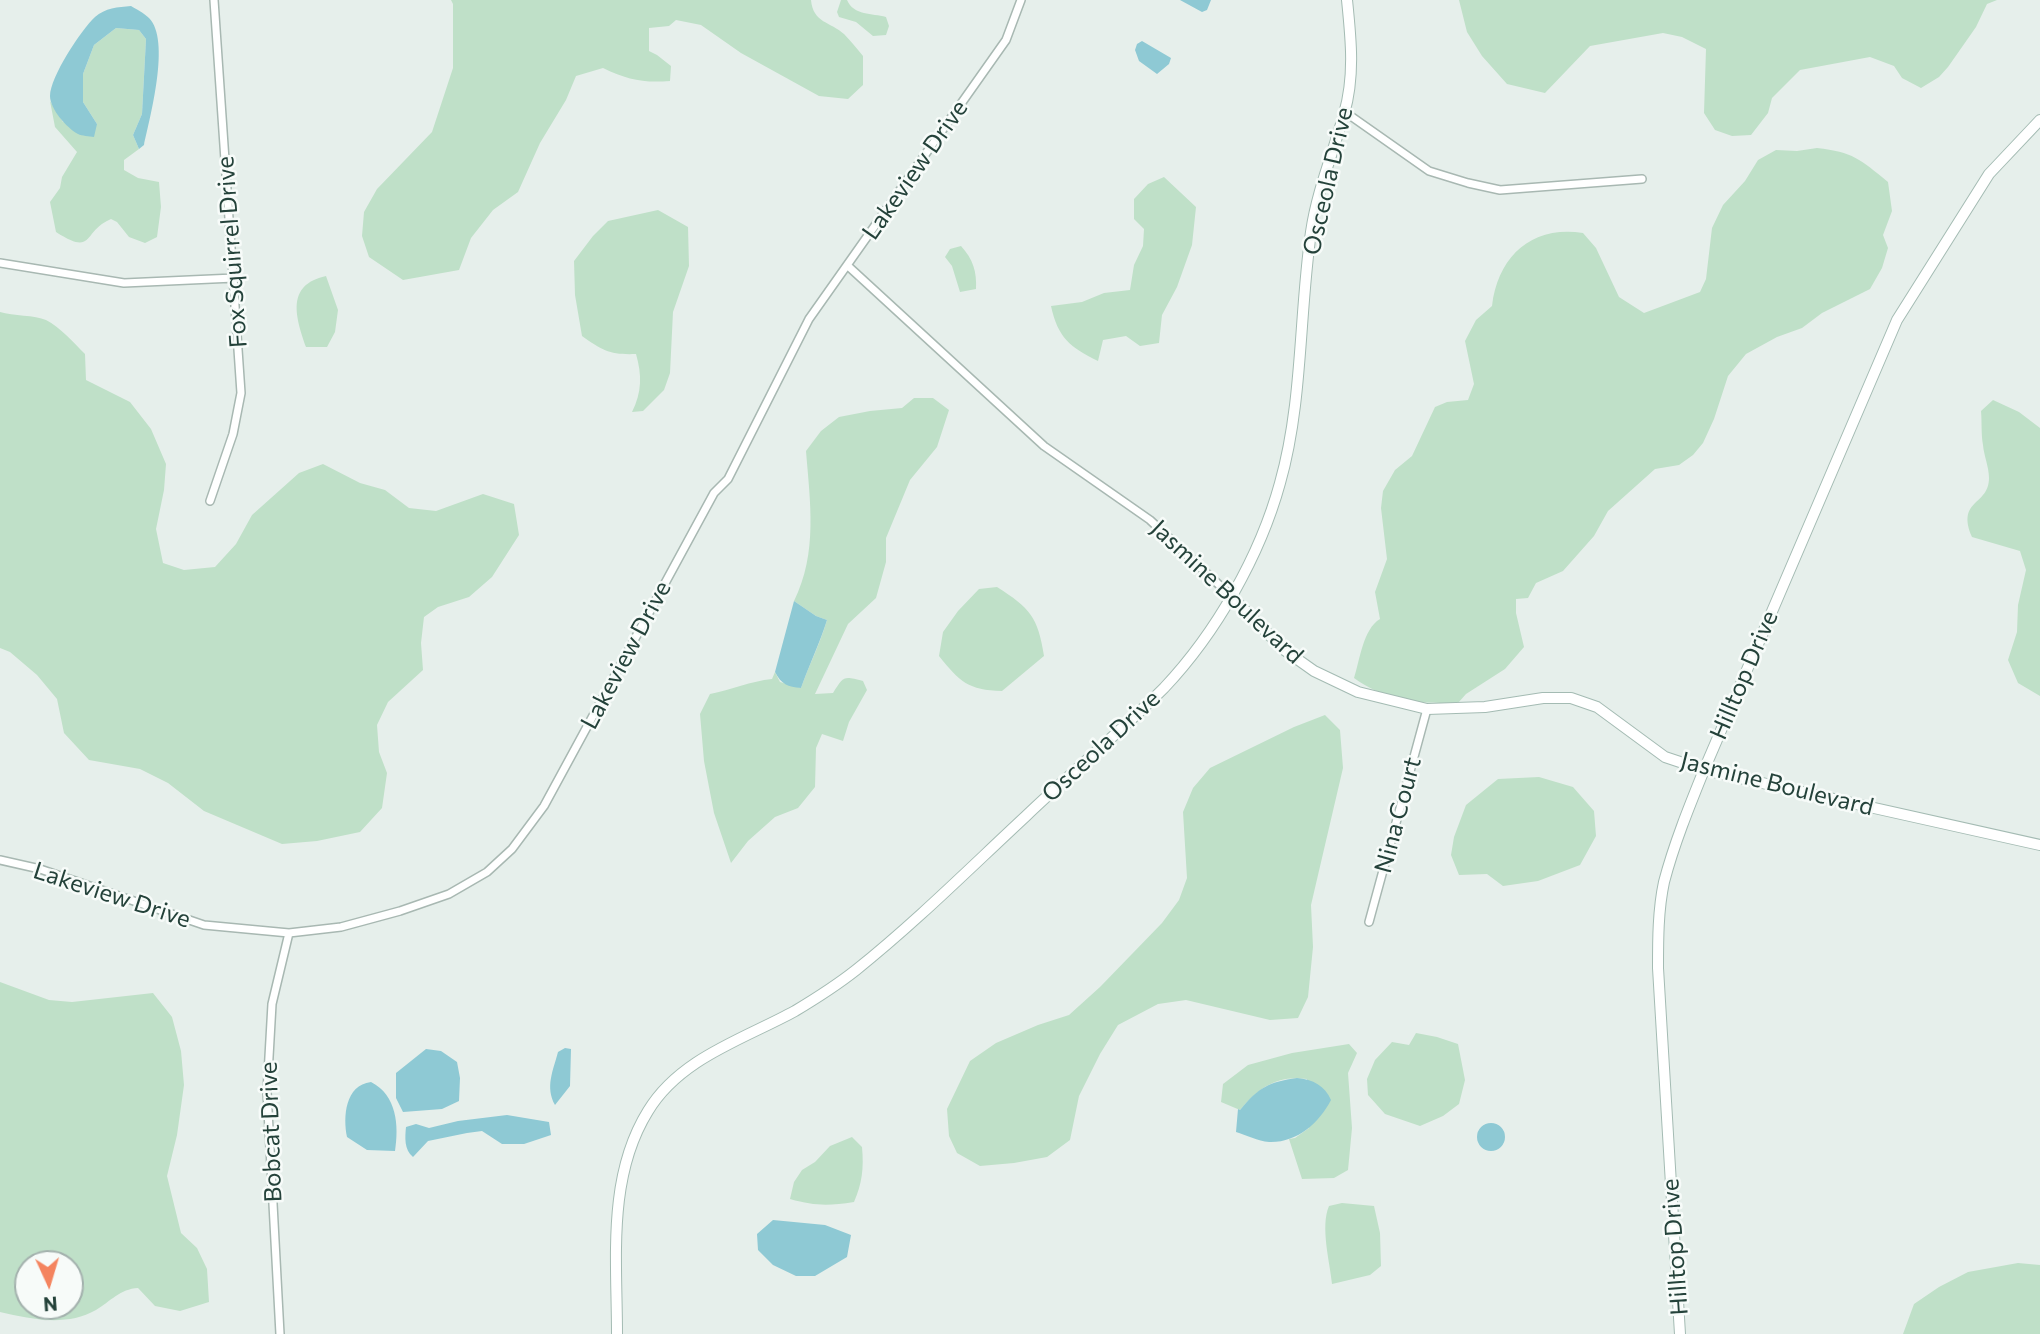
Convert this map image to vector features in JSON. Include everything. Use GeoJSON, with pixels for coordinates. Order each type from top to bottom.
{"type":"FeatureCollection","features":[{"type":"Feature","properties":{"kind":"street","name":"Fox Squirrel Drive"},"geometry":{"type":"LineString","coordinates":[[210,501],[233,434],[241,393],[214,0]]}},
{"type":"Feature","properties":{"kind":"street","name":"Lakeview Drive"},"geometry":{"type":"LineString","coordinates":[[0,860],[40,869],[204,925],[289,933],[341,927],[400,911],[449,894],[487,872],[512,849],[544,806],[714,493],[728,479],[809,319],[1006,40],[1021,0]]}},
{"type":"Feature","properties":{"kind":"street","name":"Osceola Drive"},"geometry":{"type":"LineString","coordinates":[[617,1334],[618,1203],[622,1171],[636,1131],[651,1105],[677,1078],[710,1053],[797,1009],[853,972],[916,918],[1166,686],[1232,597],[1262,535],[1280,483],[1292,430],[1311,229],[1328,160],[1345,112],[1353,54],[1347,0]]}},
{"type":"Feature","properties":{"kind":"street"},"geometry":{"type":"LineString","coordinates":[[1345,112],[1429,171],[1468,183],[1500,190],[1642,179]]}},
{"type":"Feature","properties":{"kind":"street","name":"Hilltop Drive"},"geometry":{"type":"LineString","coordinates":[[1680,1334],[1658,968],[1658,932],[1664,885],[1676,843],[1704,770],[1897,320],[1989,174],[2040,120]]}},
{"type":"Feature","properties":{"kind":"street"},"geometry":{"type":"LineString","coordinates":[[0,264],[124,283],[234,278]]}},
{"type":"Feature","properties":{"kind":"street","name":"Jasmine Boulevard"},"geometry":{"type":"LineString","coordinates":[[848,266],[1044,446],[1150,520],[1283,649],[1314,671],[1358,692],[1427,709],[1485,707],[1542,698],[1571,698],[1597,708],[1665,757],[1704,770],[2040,845]]}},
{"type":"Feature","properties":{"kind":"street","name":"Nina Court"},"geometry":{"type":"LineString","coordinates":[[1369,922],[1427,709]]}},
{"type":"Feature","properties":{"kind":"street","name":"Bobcat Drive"},"geometry":{"type":"LineString","coordinates":[[280,1334],[267,1092],[272,1004],[289,933]]}},
{"type":"Feature","properties":{"kind":"green space"},"geometry":{"type":"Polygon","coordinates":[[[451,0],[811,0],[812,8],[819,18],[844,34],[863,56],[863,85],[848,99],[819,96],[741,53],[701,25],[676,20],[669,26],[649,28],[649,51],[671,66],[670,81],[636,80],[603,68],[576,76],[566,100],[540,143],[518,192],[493,210],[471,238],[459,270],[403,280],[369,257],[362,236],[364,212],[377,189],[432,132],[453,68],[451,0]]]}},
{"type":"Feature","properties":{"kind":"green space"},"geometry":{"type":"Polygon","coordinates":[[[841,0],[847,0],[854,9],[864,13],[886,17],[889,26],[886,35],[873,36],[856,22],[839,17],[837,12],[841,0]]]}},
{"type":"Feature","properties":{"kind":"green space"},"geometry":{"type":"Polygon","coordinates":[[[1459,0],[1997,0],[1987,4],[1976,27],[1948,67],[1939,77],[1921,88],[1902,78],[1894,66],[1870,57],[1800,70],[1772,98],[1768,113],[1751,135],[1732,136],[1715,130],[1704,113],[1706,49],[1682,37],[1663,33],[1590,46],[1545,93],[1507,84],[1482,56],[1467,32],[1459,0]]]}},
{"type":"Feature","properties":{"kind":"green space"},"geometry":{"type":"Polygon","coordinates":[[[116,28],[139,30],[146,39],[142,114],[133,135],[139,149],[124,160],[124,170],[138,178],[159,182],[161,207],[157,237],[145,243],[129,237],[117,222],[111,219],[83,242],[77,242],[56,232],[50,202],[60,188],[62,177],[77,152],[55,127],[50,101],[63,122],[97,124],[83,102],[83,74],[94,45],[116,28]]]}},
{"type":"Feature","properties":{"kind":"green space"},"geometry":{"type":"Polygon","coordinates":[[[1817,148],[1856,158],[1888,182],[1892,211],[1883,235],[1888,248],[1882,268],[1870,289],[1822,313],[1802,328],[1777,337],[1746,354],[1728,376],[1714,419],[1703,443],[1693,455],[1679,465],[1655,469],[1608,511],[1594,536],[1563,571],[1536,583],[1528,598],[1516,599],[1516,613],[1524,647],[1505,669],[1466,694],[1458,703],[1403,700],[1378,692],[1354,678],[1366,637],[1380,619],[1375,592],[1387,559],[1381,508],[1383,491],[1395,470],[1412,456],[1435,407],[1447,402],[1468,400],[1474,384],[1465,341],[1476,320],[1492,306],[1502,272],[1510,259],[1533,239],[1548,234],[1583,233],[1596,248],[1619,297],[1644,313],[1700,292],[1706,279],[1712,228],[1723,205],[1745,181],[1758,160],[1776,150],[1817,148]]]}},
{"type":"Feature","properties":{"kind":"green space"},"geometry":{"type":"Polygon","coordinates":[[[1164,177],[1196,207],[1192,245],[1177,287],[1162,315],[1159,343],[1140,346],[1126,336],[1103,340],[1098,361],[1067,340],[1057,326],[1051,306],[1082,302],[1104,293],[1130,290],[1134,265],[1143,246],[1144,229],[1134,219],[1134,199],[1148,184],[1164,177]]]}},
{"type":"Feature","properties":{"kind":"green space"},"geometry":{"type":"Polygon","coordinates":[[[658,210],[688,227],[689,266],[673,312],[670,373],[664,390],[643,411],[632,412],[640,383],[636,354],[608,351],[582,336],[575,295],[574,261],[608,221],[658,210]]]}},
{"type":"Feature","properties":{"kind":"green space"},"geometry":{"type":"Polygon","coordinates":[[[961,246],[975,271],[976,289],[960,292],[952,266],[945,257],[950,249],[961,246]]]}},
{"type":"Feature","properties":{"kind":"green space"},"geometry":{"type":"Polygon","coordinates":[[[326,276],[338,310],[335,332],[327,347],[306,347],[297,314],[299,295],[313,280],[326,276]]]}},
{"type":"Feature","properties":{"kind":"green space"},"geometry":{"type":"Polygon","coordinates":[[[0,312],[41,318],[56,327],[85,354],[86,380],[130,402],[151,429],[166,464],[156,529],[163,563],[184,570],[215,567],[236,544],[252,515],[299,473],[323,464],[360,483],[385,490],[409,508],[436,511],[483,494],[514,504],[519,535],[492,577],[469,597],[438,607],[424,617],[421,643],[423,670],[388,702],[377,725],[379,752],[387,773],[382,808],[360,832],[317,841],[282,844],[204,811],[168,783],[140,769],[89,760],[64,733],[57,699],[37,675],[10,652],[0,648],[0,312]]]}},
{"type":"Feature","properties":{"kind":"green space"},"geometry":{"type":"Polygon","coordinates":[[[914,398],[933,398],[949,410],[937,447],[910,480],[886,538],[886,562],[876,598],[848,624],[815,694],[833,693],[842,680],[848,678],[863,681],[867,690],[849,722],[843,741],[822,734],[816,748],[815,787],[798,808],[775,817],[748,841],[731,863],[714,813],[704,761],[700,714],[710,694],[772,679],[775,672],[780,682],[801,688],[827,620],[794,601],[802,583],[809,546],[810,508],[806,451],[821,431],[839,417],[902,408],[914,398]]]}},
{"type":"Feature","properties":{"kind":"green space"},"geometry":{"type":"Polygon","coordinates":[[[1993,400],[2019,412],[2040,428],[2040,696],[2018,683],[2008,660],[2017,632],[2018,605],[2026,570],[2020,551],[1972,537],[1968,525],[1970,509],[1988,487],[1989,474],[1982,441],[1981,411],[1993,400]]]}},
{"type":"Feature","properties":{"kind":"green space"},"geometry":{"type":"Polygon","coordinates":[[[997,587],[1031,615],[1039,632],[1044,656],[1002,691],[981,689],[966,683],[939,656],[943,632],[958,611],[979,589],[997,587]]]}},
{"type":"Feature","properties":{"kind":"green space"},"geometry":{"type":"Polygon","coordinates":[[[1325,715],[1340,730],[1343,768],[1311,905],[1313,947],[1308,997],[1298,1018],[1270,1020],[1186,1000],[1158,1004],[1118,1025],[1079,1096],[1070,1140],[1047,1157],[1014,1163],[980,1166],[957,1153],[949,1136],[947,1109],[970,1061],[996,1043],[1069,1015],[1162,923],[1179,900],[1187,878],[1183,812],[1193,788],[1210,768],[1325,715]]]}},
{"type":"Feature","properties":{"kind":"green space"},"geometry":{"type":"Polygon","coordinates":[[[1539,777],[1573,787],[1594,811],[1596,836],[1580,865],[1538,881],[1503,886],[1487,874],[1459,875],[1451,855],[1454,837],[1466,805],[1498,779],[1539,777]]]}},
{"type":"Feature","properties":{"kind":"green space"},"geometry":{"type":"Polygon","coordinates":[[[0,982],[49,1000],[72,1002],[153,993],[172,1017],[181,1051],[184,1085],[177,1135],[167,1176],[181,1233],[197,1248],[207,1269],[209,1302],[180,1311],[155,1306],[138,1288],[116,1296],[84,1315],[84,1250],[14,1250],[14,1315],[0,1312],[0,982]]]}},
{"type":"Feature","properties":{"kind":"green space"},"geometry":{"type":"Polygon","coordinates":[[[1416,1033],[1458,1044],[1465,1080],[1459,1104],[1443,1116],[1420,1126],[1385,1114],[1368,1095],[1367,1079],[1375,1060],[1392,1042],[1409,1045],[1416,1033]]]}},
{"type":"Feature","properties":{"kind":"green space"},"geometry":{"type":"Polygon","coordinates":[[[1349,1044],[1357,1053],[1348,1073],[1352,1128],[1348,1170],[1334,1178],[1302,1179],[1289,1139],[1309,1128],[1307,1079],[1277,1081],[1261,1089],[1240,1110],[1221,1102],[1223,1084],[1248,1065],[1292,1053],[1349,1044]]]}},
{"type":"Feature","properties":{"kind":"green space"},"geometry":{"type":"Polygon","coordinates":[[[852,1137],[862,1147],[863,1155],[861,1182],[854,1202],[822,1205],[790,1199],[794,1182],[802,1170],[815,1162],[830,1146],[852,1137]]]}},
{"type":"Feature","properties":{"kind":"green space"},"geometry":{"type":"Polygon","coordinates":[[[1342,1203],[1374,1206],[1380,1233],[1381,1266],[1370,1275],[1332,1284],[1325,1234],[1326,1214],[1329,1206],[1342,1203]]]}},
{"type":"Feature","properties":{"kind":"green space"},"geometry":{"type":"Polygon","coordinates":[[[2018,1263],[2040,1265],[2040,1334],[1903,1334],[1914,1304],[1939,1287],[1968,1272],[2018,1263]]]}},
{"type":"Feature","properties":{"kind":"water"},"geometry":{"type":"Polygon","coordinates":[[[1180,0],[1211,0],[1207,10],[1202,12],[1180,0]]]}},
{"type":"Feature","properties":{"kind":"water"},"geometry":{"type":"Polygon","coordinates":[[[131,6],[149,18],[155,29],[159,60],[144,145],[139,149],[133,135],[142,114],[146,39],[139,30],[116,28],[94,45],[83,74],[83,102],[97,124],[94,137],[80,135],[69,127],[56,112],[50,96],[55,77],[89,23],[107,10],[131,6]]]}},
{"type":"Feature","properties":{"kind":"water"},"geometry":{"type":"Polygon","coordinates":[[[1142,41],[1171,58],[1169,64],[1157,74],[1139,61],[1135,50],[1137,44],[1142,41]]]}},
{"type":"Feature","properties":{"kind":"water"},"geometry":{"type":"Polygon","coordinates":[[[794,601],[827,620],[801,688],[785,684],[775,672],[794,601]]]}},
{"type":"Feature","properties":{"kind":"water"},"geometry":{"type":"Polygon","coordinates":[[[565,1048],[571,1049],[570,1086],[555,1105],[551,1079],[558,1052],[565,1048]]]}},
{"type":"Feature","properties":{"kind":"water"},"geometry":{"type":"Polygon","coordinates":[[[426,1049],[441,1051],[457,1062],[460,1078],[459,1101],[442,1109],[403,1112],[396,1098],[396,1073],[426,1049]]]}},
{"type":"Feature","properties":{"kind":"water"},"geometry":{"type":"Polygon","coordinates":[[[1297,1078],[1318,1084],[1331,1100],[1313,1124],[1298,1135],[1279,1141],[1269,1142],[1236,1132],[1238,1109],[1265,1087],[1297,1078]]]}},
{"type":"Feature","properties":{"kind":"water"},"geometry":{"type":"Polygon","coordinates":[[[371,1082],[380,1088],[391,1103],[397,1132],[395,1151],[367,1150],[347,1137],[345,1120],[351,1095],[362,1084],[371,1082]]]}},
{"type":"Feature","properties":{"kind":"water"},"geometry":{"type":"Polygon","coordinates":[[[507,1115],[549,1122],[551,1135],[524,1144],[502,1144],[482,1131],[467,1133],[428,1141],[413,1157],[407,1147],[406,1127],[416,1124],[429,1128],[458,1121],[507,1115]]]}},
{"type":"Feature","properties":{"kind":"water"},"geometry":{"type":"Polygon","coordinates":[[[1491,1123],[1501,1127],[1505,1137],[1501,1147],[1491,1151],[1481,1147],[1477,1137],[1481,1127],[1491,1123]]]}},
{"type":"Feature","properties":{"kind":"water"},"geometry":{"type":"Polygon","coordinates":[[[773,1220],[825,1225],[851,1235],[847,1257],[815,1276],[796,1276],[773,1265],[758,1250],[757,1234],[773,1220]]]}}]}
